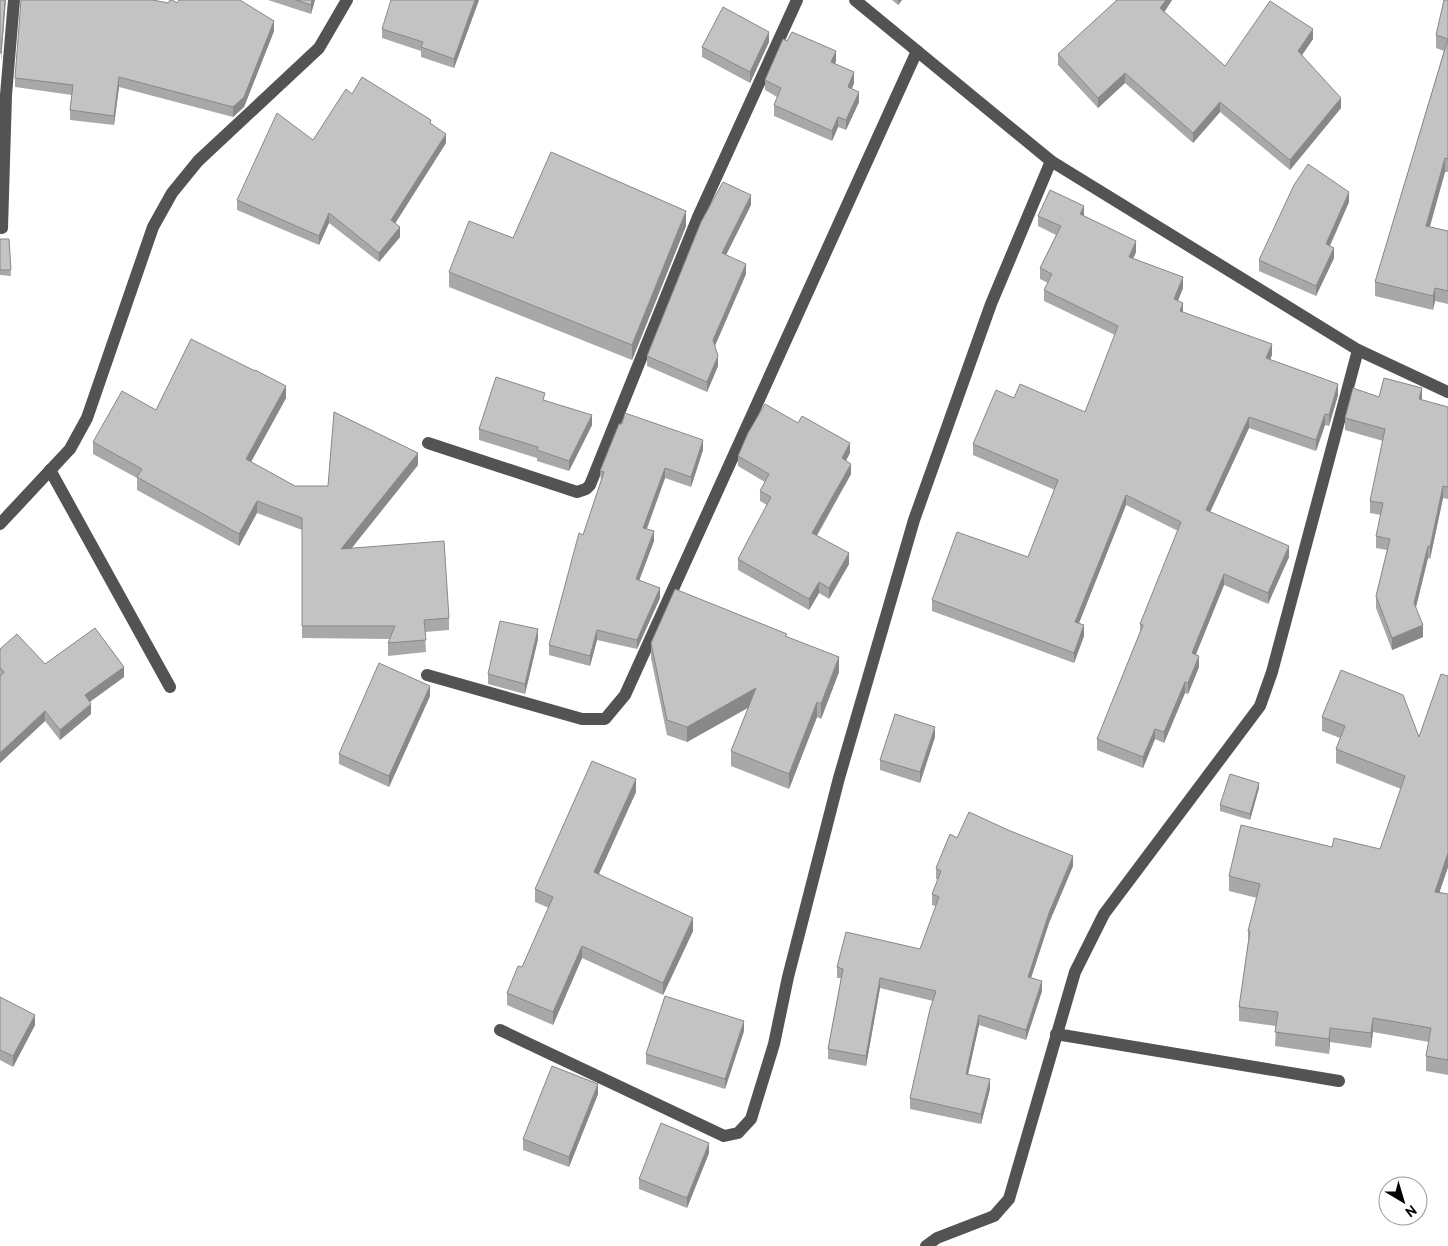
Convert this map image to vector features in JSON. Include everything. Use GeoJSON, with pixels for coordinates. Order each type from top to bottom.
{"type":"FeatureCollection","features":[{"type":"Feature","properties":{"kind":"street"},"geometry":{"type":"LineString","coordinates":[[2,228],[6,95],[14,0]]}},
{"type":"Feature","properties":{"kind":"street"},"geometry":{"type":"LineString","coordinates":[[0,524],[70,449],[87,418],[153,226],[172,193],[198,161],[319,48],[347,0]]}},
{"type":"Feature","properties":{"kind":"street"},"geometry":{"type":"LineString","coordinates":[[428,443],[577,492],[586,489],[590,484],[698,217],[797,0]]}},
{"type":"Feature","properties":{"kind":"street"},"geometry":{"type":"LineString","coordinates":[[855,0],[1050,161],[1358,350],[1448,392]]}},
{"type":"Feature","properties":{"kind":"street"},"geometry":{"type":"LineString","coordinates":[[427,675],[582,719],[605,719],[625,695],[917,51]]}},
{"type":"Feature","properties":{"kind":"street"},"geometry":{"type":"LineString","coordinates":[[500,1030],[724,1136],[738,1133],[751,1119],[774,1044],[788,977],[840,778],[914,520],[991,304],[1050,161]]}},
{"type":"Feature","properties":{"kind":"street"},"geometry":{"type":"LineString","coordinates":[[926,1246],[937,1238],[994,1216],[1009,1199],[1075,972],[1104,914],[1260,706],[1272,672],[1358,350]]}},
{"type":"Feature","properties":{"kind":"street"},"geometry":{"type":"LineString","coordinates":[[50,470],[170,687]]}},
{"type":"Feature","properties":{"kind":"street"},"geometry":{"type":"LineString","coordinates":[[1056,1034],[1339,1081]]}},
{"type":"Feature","properties":{"kind":"building"},"geometry":{"type":"Polygon","coordinates":[[[0,0],[5,0],[1,53],[0,53],[0,0]]]}},
{"type":"Feature","properties":{"kind":"building"},"geometry":{"type":"Polygon","coordinates":[[[21,0],[153,0],[168,3],[172,0],[177,3],[179,0],[240,0],[274,21],[244,97],[233,107],[119,77],[114,116],[70,110],[73,85],[15,78],[21,0]]]}},
{"type":"Feature","properties":{"kind":"building"},"geometry":{"type":"Polygon","coordinates":[[[296,0],[312,0],[311,5],[296,0]]]}},
{"type":"Feature","properties":{"kind":"building"},"geometry":{"type":"Polygon","coordinates":[[[391,0],[475,0],[454,59],[421,47],[423,42],[382,29],[391,0]]]}},
{"type":"Feature","properties":{"kind":"building"},"geometry":{"type":"Polygon","coordinates":[[[1117,0],[1166,0],[1160,8],[1225,66],[1270,1],[1313,29],[1298,51],[1341,98],[1290,160],[1220,102],[1193,133],[1125,73],[1098,98],[1058,54],[1117,0]]]}},
{"type":"Feature","properties":{"kind":"building"},"geometry":{"type":"Polygon","coordinates":[[[1444,0],[1448,0],[1448,39],[1436,35],[1444,0]]]}},
{"type":"Feature","properties":{"kind":"building"},"geometry":{"type":"Polygon","coordinates":[[[723,7],[769,32],[750,72],[702,47],[723,7]]]}},
{"type":"Feature","properties":{"kind":"building"},"geometry":{"type":"Polygon","coordinates":[[[792,32],[836,51],[831,62],[854,72],[848,87],[859,92],[846,120],[838,117],[832,131],[774,105],[781,88],[765,80],[783,39],[787,41],[792,32]]]}},
{"type":"Feature","properties":{"kind":"building"},"geometry":{"type":"Polygon","coordinates":[[[1448,39],[1448,159],[1445,158],[1426,226],[1448,231],[1448,291],[1435,288],[1433,296],[1375,282],[1448,39]]]}},
{"type":"Feature","properties":{"kind":"building"},"geometry":{"type":"Polygon","coordinates":[[[362,77],[431,120],[430,123],[446,134],[391,220],[400,227],[379,253],[329,213],[319,236],[237,200],[277,113],[313,140],[346,89],[352,94],[362,77]]]}},
{"type":"Feature","properties":{"kind":"building"},"geometry":{"type":"Polygon","coordinates":[[[551,152],[686,211],[632,345],[449,272],[469,221],[513,238],[551,152]]]}},
{"type":"Feature","properties":{"kind":"building"},"geometry":{"type":"Polygon","coordinates":[[[1308,164],[1349,192],[1326,244],[1334,248],[1316,286],[1259,260],[1294,185],[1308,164]]]}},
{"type":"Feature","properties":{"kind":"building"},"geometry":{"type":"Polygon","coordinates":[[[723,182],[751,195],[722,253],[746,264],[713,340],[718,356],[707,382],[647,356],[701,222],[723,182]]]}},
{"type":"Feature","properties":{"kind":"building"},"geometry":{"type":"Polygon","coordinates":[[[1050,190],[1084,206],[1080,214],[1136,241],[1129,257],[1183,277],[1174,299],[1183,303],[1180,311],[1272,344],[1266,358],[1338,384],[1329,415],[1325,414],[1316,440],[1249,417],[1206,510],[1289,546],[1268,593],[1224,574],[1192,653],[1199,656],[1188,683],[1185,682],[1164,732],[1155,729],[1143,757],[1097,739],[1143,625],[1140,624],[1181,522],[1126,495],[1075,622],[1084,625],[1074,653],[932,600],[957,532],[1028,557],[1058,480],[973,444],[996,390],[1014,398],[1020,384],[1085,412],[1118,326],[1044,290],[1052,274],[1040,268],[1061,226],[1038,216],[1050,190]]]}},
{"type":"Feature","properties":{"kind":"building"},"geometry":{"type":"Polygon","coordinates":[[[0,239],[9,239],[11,270],[0,270],[0,239]]]}},
{"type":"Feature","properties":{"kind":"building"},"geometry":{"type":"Polygon","coordinates":[[[191,339],[286,386],[246,459],[295,486],[328,486],[334,412],[418,453],[341,549],[444,541],[449,618],[424,620],[426,640],[388,643],[395,626],[302,626],[302,518],[257,501],[239,534],[137,477],[142,469],[93,442],[122,391],[156,410],[191,339]]]}},
{"type":"Feature","properties":{"kind":"building"},"geometry":{"type":"Polygon","coordinates":[[[496,377],[545,393],[543,400],[592,415],[569,461],[537,450],[538,447],[479,429],[496,377]]]}},
{"type":"Feature","properties":{"kind":"building"},"geometry":{"type":"Polygon","coordinates":[[[1384,378],[1422,388],[1419,399],[1448,407],[1448,487],[1443,486],[1430,547],[1428,546],[1414,603],[1423,625],[1392,638],[1376,596],[1390,539],[1376,536],[1383,503],[1370,501],[1385,429],[1345,418],[1353,388],[1379,397],[1384,378]]]}},
{"type":"Feature","properties":{"kind":"building"},"geometry":{"type":"Polygon","coordinates":[[[765,404],[798,423],[802,416],[850,443],[842,458],[851,464],[812,533],[849,553],[829,588],[819,582],[809,599],[738,559],[771,497],[760,491],[769,474],[738,456],[748,433],[765,404]]]}},
{"type":"Feature","properties":{"kind":"building"},"geometry":{"type":"Polygon","coordinates":[[[625,413],[703,440],[691,477],[665,468],[643,528],[654,531],[636,579],[660,588],[637,640],[597,630],[590,656],[549,645],[579,533],[583,535],[604,472],[600,471],[619,424],[622,424],[625,413]]]}},
{"type":"Feature","properties":{"kind":"building"},"geometry":{"type":"Polygon","coordinates":[[[675,589],[839,657],[821,704],[817,702],[789,774],[731,751],[756,688],[687,727],[667,720],[651,643],[675,589]]]}},
{"type":"Feature","properties":{"kind":"building"},"geometry":{"type":"Polygon","coordinates":[[[500,621],[538,629],[525,684],[488,674],[500,621]]]}},
{"type":"Feature","properties":{"kind":"building"},"geometry":{"type":"Polygon","coordinates":[[[95,628],[124,667],[85,695],[91,704],[60,730],[45,711],[0,753],[0,677],[4,672],[0,668],[0,649],[17,634],[45,664],[95,628]]]}},
{"type":"Feature","properties":{"kind":"building"},"geometry":{"type":"Polygon","coordinates":[[[379,663],[430,686],[389,776],[339,754],[379,663]]]}},
{"type":"Feature","properties":{"kind":"building"},"geometry":{"type":"Polygon","coordinates":[[[1341,670],[1403,695],[1419,737],[1441,674],[1448,676],[1448,853],[1435,892],[1448,894],[1448,1060],[1426,1056],[1431,1028],[1373,1018],[1371,1033],[1330,1028],[1329,1039],[1275,1032],[1278,1012],[1239,1007],[1250,931],[1248,931],[1260,884],[1229,876],[1241,825],[1332,847],[1334,838],[1380,849],[1405,776],[1336,749],[1345,726],[1322,717],[1341,670]]]}},
{"type":"Feature","properties":{"kind":"building"},"geometry":{"type":"Polygon","coordinates":[[[895,714],[935,727],[920,772],[880,760],[895,714]]]}},
{"type":"Feature","properties":{"kind":"building"},"geometry":{"type":"Polygon","coordinates":[[[592,761],[636,779],[594,872],[693,918],[663,983],[582,946],[553,1012],[507,993],[518,966],[522,967],[553,897],[535,889],[592,761]]]}},
{"type":"Feature","properties":{"kind":"building"},"geometry":{"type":"Polygon","coordinates":[[[1230,774],[1259,783],[1250,814],[1220,805],[1230,774]]]}},
{"type":"Feature","properties":{"kind":"building"},"geometry":{"type":"Polygon","coordinates":[[[969,812],[1073,856],[1049,913],[1028,977],[1042,981],[1026,1030],[979,1015],[966,1074],[990,1079],[981,1114],[910,1098],[930,1009],[936,991],[880,978],[866,1056],[828,1049],[843,969],[837,967],[846,932],[920,949],[939,897],[932,894],[941,871],[936,868],[950,834],[957,838],[969,812]]]}},
{"type":"Feature","properties":{"kind":"building"},"geometry":{"type":"Polygon","coordinates":[[[665,996],[744,1021],[725,1079],[646,1054],[665,996]]]}},
{"type":"Feature","properties":{"kind":"building"},"geometry":{"type":"Polygon","coordinates":[[[0,997],[35,1015],[13,1056],[0,1050],[0,997]]]}},
{"type":"Feature","properties":{"kind":"building"},"geometry":{"type":"Polygon","coordinates":[[[552,1066],[598,1084],[569,1157],[523,1139],[552,1066]]]}},
{"type":"Feature","properties":{"kind":"building"},"geometry":{"type":"Polygon","coordinates":[[[661,1123],[709,1143],[687,1198],[639,1179],[661,1123]]]}}]}
